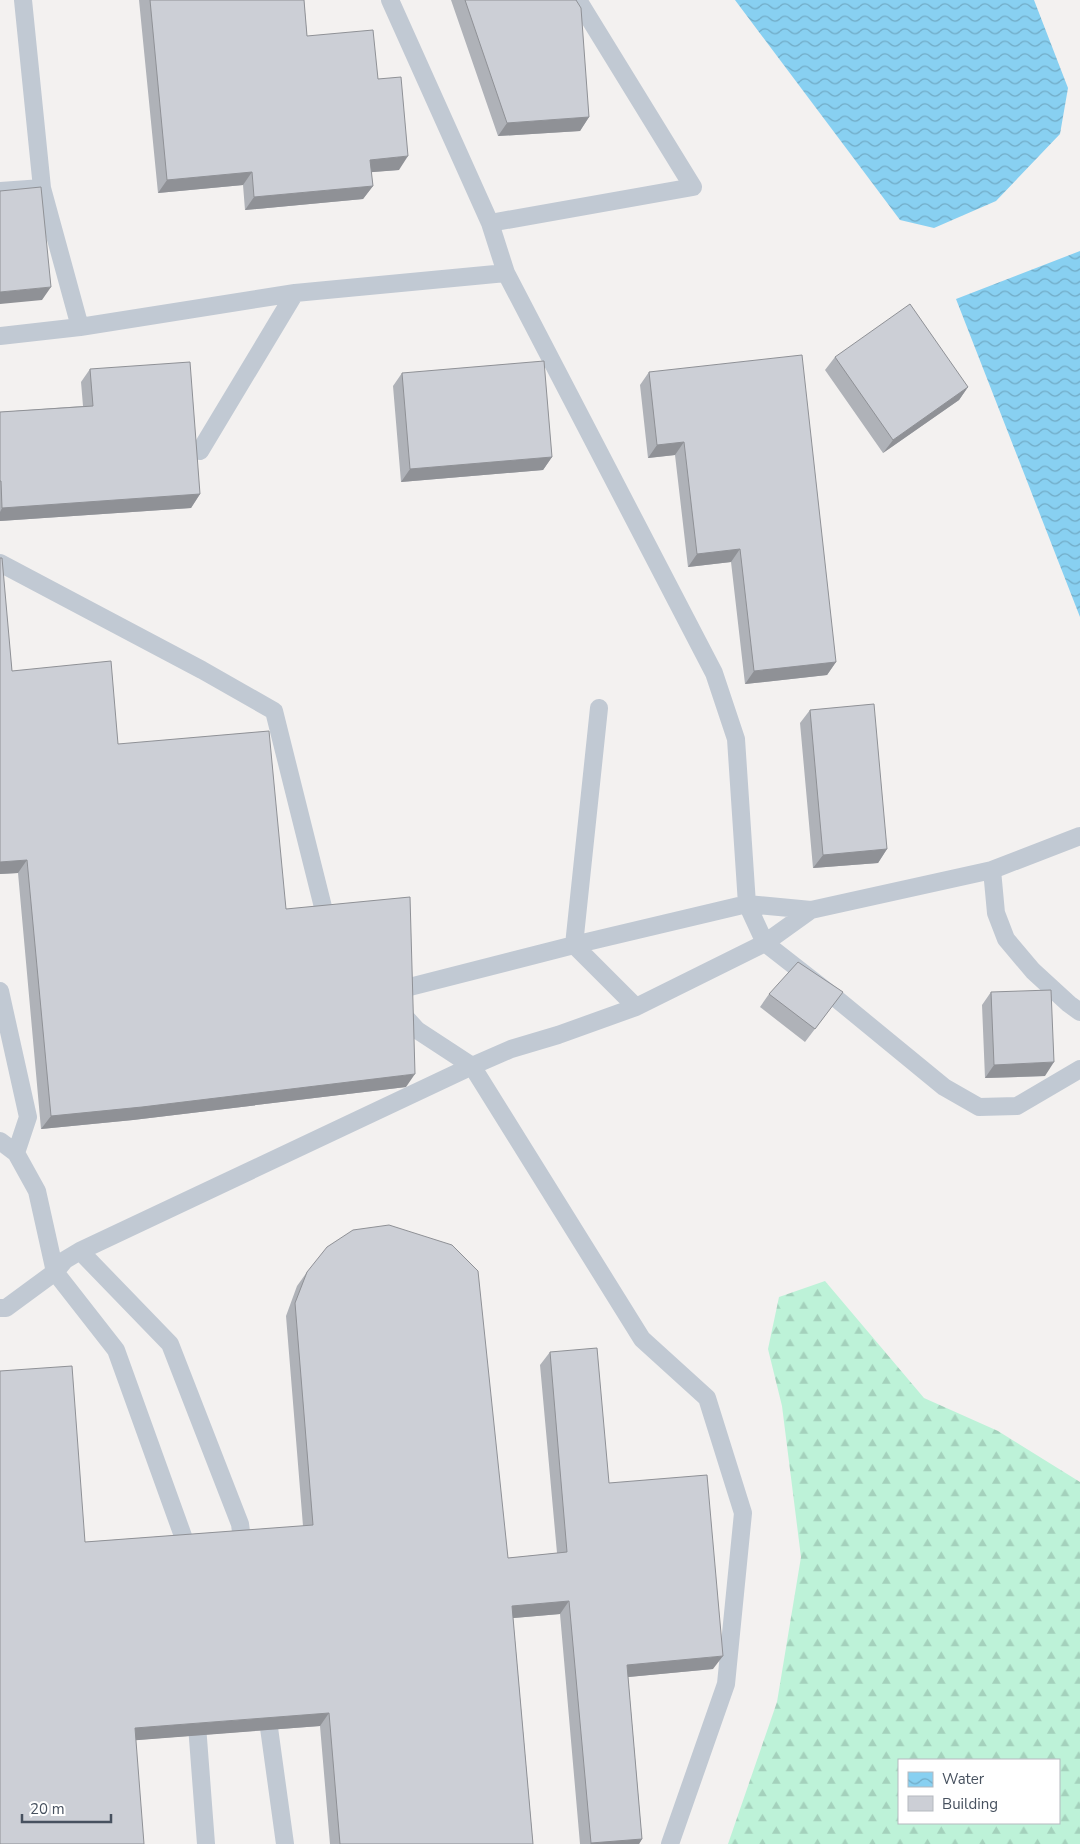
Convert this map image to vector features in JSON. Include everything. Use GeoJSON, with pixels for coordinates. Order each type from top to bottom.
{"type":"FeatureCollection","features":[{"type":"Feature","properties":{"kind":"lane"},"geometry":{"type":"LineString","coordinates":[[23,0],[42,188],[80,327]]}},
{"type":"Feature","properties":{"kind":"lane"},"geometry":{"type":"LineString","coordinates":[[390,0],[490,223],[506,273],[714,673],[736,739],[747,904],[765,943],[944,1087],[979,1107],[1017,1106],[1080,1068]]}},
{"type":"Feature","properties":{"kind":"lane"},"geometry":{"type":"LineString","coordinates":[[490,223],[692,187],[578,0]]}},
{"type":"Feature","properties":{"kind":"lane"},"geometry":{"type":"LineString","coordinates":[[0,190],[42,188]]}},
{"type":"Feature","properties":{"kind":"lane"},"geometry":{"type":"LineString","coordinates":[[0,336],[80,327],[295,293],[506,273]]}},
{"type":"Feature","properties":{"kind":"lane"},"geometry":{"type":"LineString","coordinates":[[200,451],[295,293]]}},
{"type":"Feature","properties":{"kind":"lane"},"geometry":{"type":"LineString","coordinates":[[0,563],[202,670],[274,711],[331,941]]}},
{"type":"Feature","properties":{"kind":"lane"},"geometry":{"type":"LineString","coordinates":[[574,945],[599,708]]}},
{"type":"Feature","properties":{"kind":"lane"},"geometry":{"type":"LineString","coordinates":[[670,1844],[726,1684],[743,1513],[707,1398],[642,1339],[472,1066],[417,1030],[380,991],[747,904],[811,910],[992,870],[1080,836]]}},
{"type":"Feature","properties":{"kind":"lane"},"geometry":{"type":"LineString","coordinates":[[992,870],[996,913],[1006,939],[1033,970],[1080,1012]]}},
{"type":"Feature","properties":{"kind":"lane"},"geometry":{"type":"LineString","coordinates":[[0,1308],[6,1308],[80,1251],[510,1049],[558,1035],[636,1007],[765,943],[811,910]]}},
{"type":"Feature","properties":{"kind":"lane"},"geometry":{"type":"LineString","coordinates":[[574,945],[636,1007]]}},
{"type":"Feature","properties":{"kind":"lane"},"geometry":{"type":"LineString","coordinates":[[0,991],[28,1117],[16,1153]]}},
{"type":"Feature","properties":{"kind":"lane"},"geometry":{"type":"LineString","coordinates":[[0,1141],[16,1153],[37,1191],[55,1272],[116,1350],[183,1536],[186,1576]]}},
{"type":"Feature","properties":{"kind":"lane"},"geometry":{"type":"LineString","coordinates":[[80,1251],[170,1344],[240,1524],[247,1573]]}},
{"type":"Feature","properties":{"kind":"lane"},"geometry":{"type":"LineString","coordinates":[[263,1689],[285,1844]]}},
{"type":"Feature","properties":{"kind":"lane"},"geometry":{"type":"LineString","coordinates":[[195,1695],[206,1844]]}},
{"type":"Feature","properties":{"kind":"green space"},"geometry":{"type":"Polygon","coordinates":[[[825,1281],[924,1398],[998,1431],[1080,1482],[1080,1844],[728,1844],[777,1702],[801,1557],[782,1406],[768,1349],[779,1297],[825,1281]]]}},
{"type":"Feature","properties":{"kind":"water"},"geometry":{"type":"Polygon","coordinates":[[[735,0],[1034,0],[1068,88],[1060,134],[996,201],[934,228],[900,220],[735,0]]]}},
{"type":"Feature","properties":{"kind":"water"},"geometry":{"type":"Polygon","coordinates":[[[1080,251],[1080,617],[956,299],[1080,251]]]}},
{"type":"Feature","properties":{"kind":"building"},"geometry":{"type":"Polygon","coordinates":[[[150,0],[304,0],[307,36],[373,30],[378,79],[401,77],[408,156],[370,160],[373,186],[254,197],[252,172],[167,180],[150,0]]]}},
{"type":"Feature","properties":{"kind":"building"},"geometry":{"type":"Polygon","coordinates":[[[465,0],[576,0],[581,8],[589,117],[507,123],[465,0]]]}},
{"type":"Feature","properties":{"kind":"building"},"geometry":{"type":"Polygon","coordinates":[[[41,187],[51,287],[0,292],[0,191],[41,187]]]}},
{"type":"Feature","properties":{"kind":"building"},"geometry":{"type":"Polygon","coordinates":[[[910,304],[968,387],[893,440],[835,357],[910,304]]]}},
{"type":"Feature","properties":{"kind":"building"},"geometry":{"type":"Polygon","coordinates":[[[802,355],[836,662],[754,671],[740,549],[697,554],[684,442],[657,445],[649,372],[802,355]]]}},
{"type":"Feature","properties":{"kind":"building"},"geometry":{"type":"Polygon","coordinates":[[[544,361],[552,457],[410,469],[402,373],[544,361]]]}},
{"type":"Feature","properties":{"kind":"building"},"geometry":{"type":"Polygon","coordinates":[[[190,362],[200,494],[2,508],[0,412],[93,406],[90,369],[190,362]]]}},
{"type":"Feature","properties":{"kind":"building"},"geometry":{"type":"Polygon","coordinates":[[[0,558],[2,558],[12,671],[111,661],[118,744],[269,731],[286,909],[410,897],[415,1074],[51,1116],[27,860],[0,862],[0,558]]]}},
{"type":"Feature","properties":{"kind":"building"},"geometry":{"type":"Polygon","coordinates":[[[874,704],[887,849],[823,855],[810,710],[874,704]]]}},
{"type":"Feature","properties":{"kind":"building"},"geometry":{"type":"Polygon","coordinates":[[[798,962],[843,992],[815,1029],[769,994],[798,962]]]}},
{"type":"Feature","properties":{"kind":"building"},"geometry":{"type":"Polygon","coordinates":[[[1051,990],[1054,1062],[994,1065],[991,992],[1051,990]]]}},
{"type":"Feature","properties":{"kind":"building"},"geometry":{"type":"Polygon","coordinates":[[[389,1225],[452,1245],[478,1271],[508,1558],[567,1552],[550,1352],[597,1348],[609,1483],[707,1475],[723,1656],[627,1665],[642,1839],[591,1843],[569,1601],[512,1606],[533,1844],[340,1844],[329,1713],[135,1728],[144,1844],[0,1844],[0,1371],[72,1366],[85,1542],[313,1525],[295,1303],[307,1272],[327,1247],[353,1230],[389,1225]]]}}]}
